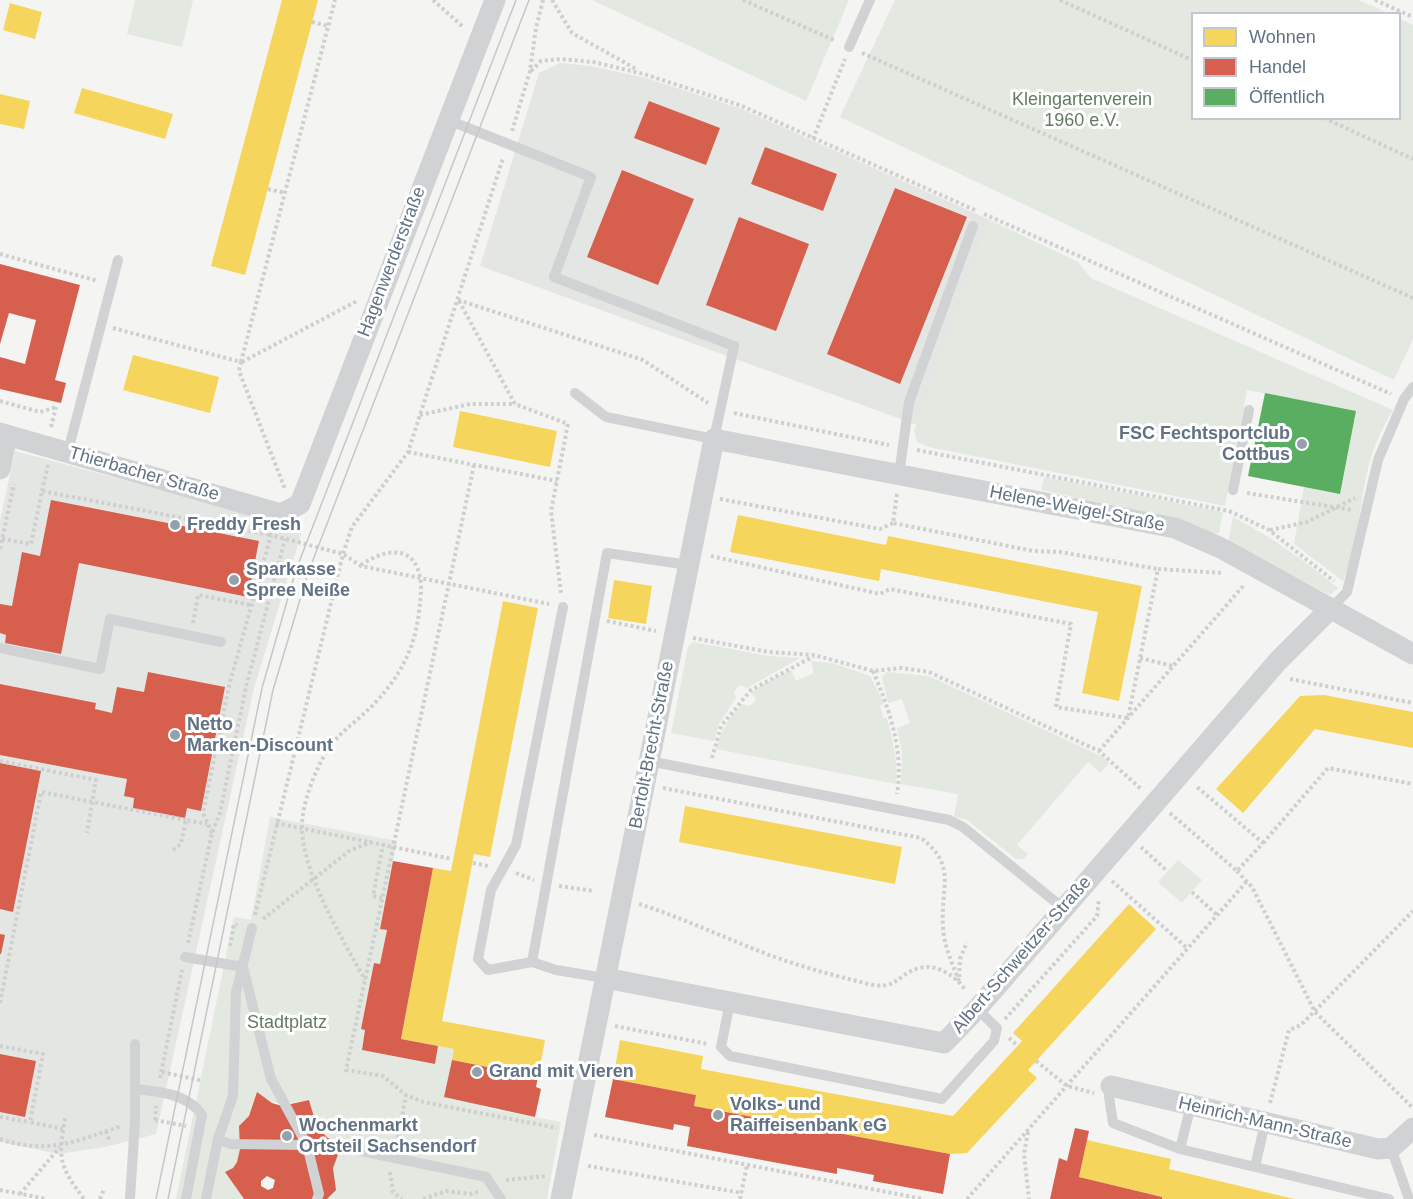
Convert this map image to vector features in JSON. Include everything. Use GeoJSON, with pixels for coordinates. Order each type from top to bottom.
{"type":"FeatureCollection","features":[{"type":"Feature","properties":{"kind":"street","name":"Hagenwerderstraße"},"geometry":{"type":"LineString","coordinates":[[277,519],[300,504],[495,0]]}},
{"type":"Feature","properties":{"kind":"street","name":"Thierbacher Straße"},"geometry":{"type":"LineString","coordinates":[[7,475],[3,434],[64,459],[277,519]]}},
{"type":"Feature","properties":{"kind":"street","name":"Helene-Weigel-Straße"},"geometry":{"type":"LineString","coordinates":[[714,439],[1175,528],[1221,548],[1413,654]]}},
{"type":"Feature","properties":{"kind":"street","name":"Bertolt-Brecht-Straße"},"geometry":{"type":"LineString","coordinates":[[561,1199],[674,635],[695,560],[714,439]]}},
{"type":"Feature","properties":{"kind":"street","name":"Albert-Schweitzer-Straße"},"geometry":{"type":"LineString","coordinates":[[605,978],[944,1043],[977,1009],[1278,661],[1330,609]]}},
{"type":"Feature","properties":{"kind":"street","name":"Heinrich-Mann-Straße"},"geometry":{"type":"LineString","coordinates":[[1110,1092],[1191,1106],[1378,1149],[1391,1148]]}},
{"type":"Feature","properties":{"kind":"street"},"geometry":{"type":"LineString","coordinates":[[1391,1148],[1413,1128]]}},
{"type":"Feature","properties":{"kind":"lane"},"geometry":{"type":"LineString","coordinates":[[849,47],[870,0]]}},
{"type":"Feature","properties":{"kind":"lane"},"geometry":{"type":"LineString","coordinates":[[448,120],[591,177],[554,277],[734,346],[714,439],[606,417],[575,393]]}},
{"type":"Feature","properties":{"kind":"lane"},"geometry":{"type":"LineString","coordinates":[[899,475],[909,402],[973,226]]}},
{"type":"Feature","properties":{"kind":"lane"},"geometry":{"type":"LineString","coordinates":[[64,459],[118,260]]}},
{"type":"Feature","properties":{"kind":"lane"},"geometry":{"type":"LineString","coordinates":[[1330,609],[1347,592],[1378,460],[1404,399],[1413,387]]}},
{"type":"Feature","properties":{"kind":"lane"},"geometry":{"type":"LineString","coordinates":[[1233,490],[1249,410]]}},
{"type":"Feature","properties":{"kind":"lane"},"geometry":{"type":"LineString","coordinates":[[532,962],[607,553],[695,560]]}},
{"type":"Feature","properties":{"kind":"lane"},"geometry":{"type":"LineString","coordinates":[[563,607],[516,845],[491,890],[478,959],[488,970],[532,962],[556,970],[605,978]]}},
{"type":"Feature","properties":{"kind":"lane"},"geometry":{"type":"LineString","coordinates":[[0,648],[100,669],[110,620],[221,642]]}},
{"type":"Feature","properties":{"kind":"lane"},"geometry":{"type":"LineString","coordinates":[[649,761],[950,820],[963,827],[1063,908]]}},
{"type":"Feature","properties":{"kind":"lane"},"geometry":{"type":"LineString","coordinates":[[206,1199],[218,1139],[232,1096],[236,992],[252,928]]}},
{"type":"Feature","properties":{"kind":"lane"},"geometry":{"type":"LineString","coordinates":[[185,957],[243,967]]}},
{"type":"Feature","properties":{"kind":"lane"},"geometry":{"type":"LineString","coordinates":[[243,967],[271,1079],[307,1145],[320,1194],[317,1199]]}},
{"type":"Feature","properties":{"kind":"lane"},"geometry":{"type":"LineString","coordinates":[[730,1002],[721,1047],[730,1056],[942,1099],[994,1041],[997,1028],[977,1009]]}},
{"type":"Feature","properties":{"kind":"lane"},"geometry":{"type":"LineString","coordinates":[[130,1199],[135,1121],[135,1044]]}},
{"type":"Feature","properties":{"kind":"lane"},"geometry":{"type":"LineString","coordinates":[[135,1089],[158,1091],[188,1100],[202,1115],[186,1199]]}},
{"type":"Feature","properties":{"kind":"lane"},"geometry":{"type":"LineString","coordinates":[[1110,1092],[1113,1123],[1180,1149],[1389,1199]]}},
{"type":"Feature","properties":{"kind":"lane"},"geometry":{"type":"LineString","coordinates":[[1180,1149],[1191,1106]]}},
{"type":"Feature","properties":{"kind":"lane"},"geometry":{"type":"LineString","coordinates":[[1255,1167],[1265,1123]]}},
{"type":"Feature","properties":{"kind":"lane"},"geometry":{"type":"LineString","coordinates":[[218,1139],[230,1144],[347,1148],[394,1157],[486,1177],[501,1199]]}},
{"type":"Feature","properties":{"kind":"lane"},"geometry":{"type":"LineString","coordinates":[[1391,1148],[1409,1199]]}},
{"type":"Feature","properties":{"kind":"path"},"geometry":{"type":"LineString","coordinates":[[285,490],[239,371],[335,0]]}},
{"type":"Feature","properties":{"kind":"path"},"geometry":{"type":"LineString","coordinates":[[433,0],[468,32]]}},
{"type":"Feature","properties":{"kind":"path"},"geometry":{"type":"LineString","coordinates":[[252,928],[343,554],[352,527],[408,452],[530,71],[536,28],[543,0]]}},
{"type":"Feature","properties":{"kind":"path"},"geometry":{"type":"LineString","coordinates":[[552,0],[572,33],[644,74]]}},
{"type":"Feature","properties":{"kind":"path"},"geometry":{"type":"LineString","coordinates":[[743,0],[1413,298]]}},
{"type":"Feature","properties":{"kind":"path"},"geometry":{"type":"LineString","coordinates":[[1060,0],[1191,60]]}},
{"type":"Feature","properties":{"kind":"path"},"geometry":{"type":"LineString","coordinates":[[1375,0],[1413,17]]}},
{"type":"Feature","properties":{"kind":"path"},"geometry":{"type":"LineString","coordinates":[[312,22],[328,26]]}},
{"type":"Feature","properties":{"kind":"path"},"geometry":{"type":"LineString","coordinates":[[813,139],[849,47]]}},
{"type":"Feature","properties":{"kind":"path"},"geometry":{"type":"LineString","coordinates":[[1328,120],[1413,159]]}},
{"type":"Feature","properties":{"kind":"path"},"geometry":{"type":"LineString","coordinates":[[268,189],[285,193]]}},
{"type":"Feature","properties":{"kind":"path"},"geometry":{"type":"LineString","coordinates":[[0,254],[101,282],[99,292]]}},
{"type":"Feature","properties":{"kind":"path"},"geometry":{"type":"LineString","coordinates":[[102,324],[241,362],[366,296]]}},
{"type":"Feature","properties":{"kind":"path"},"geometry":{"type":"LineString","coordinates":[[458,300],[515,404]]}},
{"type":"Feature","properties":{"kind":"path"},"geometry":{"type":"LineString","coordinates":[[458,300],[643,360],[720,410]]}},
{"type":"Feature","properties":{"kind":"path"},"geometry":{"type":"LineString","coordinates":[[0,401],[40,412],[56,407],[53,419]]}},
{"type":"Feature","properties":{"kind":"path"},"geometry":{"type":"LineString","coordinates":[[42,491],[285,539],[343,554],[361,566],[563,607],[551,511],[568,424],[515,404],[470,404],[420,415]]}},
{"type":"Feature","properties":{"kind":"path"},"geometry":{"type":"LineString","coordinates":[[408,452],[557,481]]}},
{"type":"Feature","properties":{"kind":"path"},"geometry":{"type":"LineString","coordinates":[[39,462],[48,464],[64,459]]}},
{"type":"Feature","properties":{"kind":"path"},"geometry":{"type":"LineString","coordinates":[[2,539],[31,544],[48,464]]}},
{"type":"Feature","properties":{"kind":"path"},"geometry":{"type":"LineString","coordinates":[[474,465],[451,585],[392,846],[346,1070],[384,1076],[406,1095],[423,1102],[923,1199]]}},
{"type":"Feature","properties":{"kind":"path"},"geometry":{"type":"LineString","coordinates":[[0,549],[7,475]]}},
{"type":"Feature","properties":{"kind":"path"},"geometry":{"type":"LineString","coordinates":[[893,523],[899,475]]}},
{"type":"Feature","properties":{"kind":"path"},"geometry":{"type":"LineString","coordinates":[[276,492],[285,490],[290,484]]}},
{"type":"Feature","properties":{"kind":"path"},"geometry":{"type":"LineString","coordinates":[[1269,530],[1308,522],[1338,508],[1372,485]]}},
{"type":"Feature","properties":{"kind":"path"},"geometry":{"type":"LineString","coordinates":[[1233,490],[1365,513]]}},
{"type":"Feature","properties":{"kind":"path"},"geometry":{"type":"LineString","coordinates":[[713,497],[880,529],[893,523],[1033,550],[1060,552],[1158,569],[1232,573]]}},
{"type":"Feature","properties":{"kind":"path"},"geometry":{"type":"LineString","coordinates":[[212,833],[203,813],[229,686],[277,519]]}},
{"type":"Feature","properties":{"kind":"path"},"geometry":{"type":"LineString","coordinates":[[193,1127],[156,1120],[158,1091],[212,833],[220,813],[246,687],[285,539]]}},
{"type":"Feature","properties":{"kind":"path"},"geometry":{"type":"LineString","coordinates":[[361,566],[389,552],[411,558],[421,579],[420,614],[413,649],[374,704],[345,728],[327,752],[312,780],[302,828],[323,902],[365,981]]}},
{"type":"Feature","properties":{"kind":"path"},"geometry":{"type":"LineString","coordinates":[[695,560],[880,594],[890,589],[1071,624],[1056,707],[1128,718]]}},
{"type":"Feature","properties":{"kind":"path"},"geometry":{"type":"LineString","coordinates":[[1128,718],[1158,569]]}},
{"type":"Feature","properties":{"kind":"path"},"geometry":{"type":"LineString","coordinates":[[1099,751],[1248,581],[1240,577]]}},
{"type":"Feature","properties":{"kind":"path"},"geometry":{"type":"LineString","coordinates":[[190,635],[198,595],[251,606]]}},
{"type":"Feature","properties":{"kind":"path"},"geometry":{"type":"LineString","coordinates":[[596,616],[674,635],[769,652],[814,656],[873,671],[902,668],[929,672],[1099,751],[1248,880],[1315,1012],[1413,1108]]}},
{"type":"Feature","properties":{"kind":"path"},"geometry":{"type":"LineString","coordinates":[[710,772],[721,726],[751,690],[814,656]]}},
{"type":"Feature","properties":{"kind":"path"},"geometry":{"type":"LineString","coordinates":[[1140,658],[1173,666]]}},
{"type":"Feature","properties":{"kind":"path"},"geometry":{"type":"LineString","coordinates":[[873,671],[893,724],[898,749],[901,771],[895,808]]}},
{"type":"Feature","properties":{"kind":"path"},"geometry":{"type":"LineString","coordinates":[[1282,677],[1413,703]]}},
{"type":"Feature","properties":{"kind":"path"},"geometry":{"type":"LineString","coordinates":[[0,761],[96,780],[87,833]]}},
{"type":"Feature","properties":{"kind":"path"},"geometry":{"type":"LineString","coordinates":[[1237,871],[1328,768],[1413,784]]}},
{"type":"Feature","properties":{"kind":"path"},"geometry":{"type":"LineString","coordinates":[[1190,782],[1263,843]]}},
{"type":"Feature","properties":{"kind":"path"},"geometry":{"type":"LineString","coordinates":[[656,787],[921,838],[937,850],[944,864],[942,925],[945,945],[959,981],[977,1009]]}},
{"type":"Feature","properties":{"kind":"path"},"geometry":{"type":"LineString","coordinates":[[0,1004],[41,792],[207,825]]}},
{"type":"Feature","properties":{"kind":"path"},"geometry":{"type":"LineString","coordinates":[[172,850],[181,844],[186,820]]}},
{"type":"Feature","properties":{"kind":"path"},"geometry":{"type":"LineString","coordinates":[[276,823],[452,859]]}},
{"type":"Feature","properties":{"kind":"path"},"geometry":{"type":"LineString","coordinates":[[252,928],[349,851],[371,842]]}},
{"type":"Feature","properties":{"kind":"path"},"geometry":{"type":"LineString","coordinates":[[1136,843],[1167,871]]}},
{"type":"Feature","properties":{"kind":"path"},"geometry":{"type":"LineString","coordinates":[[382,898],[373,896],[383,845]]}},
{"type":"Feature","properties":{"kind":"path"},"geometry":{"type":"LineString","coordinates":[[1107,877],[1187,948]]}},
{"type":"Feature","properties":{"kind":"path"},"geometry":{"type":"LineString","coordinates":[[967,1199],[1248,880]]}},
{"type":"Feature","properties":{"kind":"path"},"geometry":{"type":"LineString","coordinates":[[1192,892],[1217,915]]}},
{"type":"Feature","properties":{"kind":"path"},"geometry":{"type":"LineString","coordinates":[[1018,1046],[997,1028],[1097,916],[1099,895]]}},
{"type":"Feature","properties":{"kind":"path"},"geometry":{"type":"LineString","coordinates":[[633,902],[671,914],[743,945],[818,972],[875,986],[886,986],[901,980],[917,968],[924,967],[943,970],[959,981]]}},
{"type":"Feature","properties":{"kind":"path"},"geometry":{"type":"LineString","coordinates":[[1265,1123],[1288,1029],[1300,1025],[1315,1012],[1413,911]]}},
{"type":"Feature","properties":{"kind":"path"},"geometry":{"type":"LineString","coordinates":[[959,981],[958,966],[967,942]]}},
{"type":"Feature","properties":{"kind":"path"},"geometry":{"type":"LineString","coordinates":[[608,1025],[721,1047]]}},
{"type":"Feature","properties":{"kind":"path"},"geometry":{"type":"LineString","coordinates":[[0,1046],[43,1054],[30,1122]]}},
{"type":"Feature","properties":{"kind":"path"},"geometry":{"type":"LineString","coordinates":[[1036,1061],[1067,1086],[1110,1092]]}},
{"type":"Feature","properties":{"kind":"path"},"geometry":{"type":"LineString","coordinates":[[162,1072],[203,1081]]}},
{"type":"Feature","properties":{"kind":"path"},"geometry":{"type":"LineString","coordinates":[[402,1199],[393,1192],[389,1177],[406,1095]]}},
{"type":"Feature","properties":{"kind":"path"},"geometry":{"type":"LineString","coordinates":[[0,1117],[63,1129]]}},
{"type":"Feature","properties":{"kind":"path"},"geometry":{"type":"LineString","coordinates":[[65,1118],[61,1147],[64,1172],[84,1199]]}},
{"type":"Feature","properties":{"kind":"path"},"geometry":{"type":"LineString","coordinates":[[0,1139],[44,1147],[61,1147],[135,1121]]}},
{"type":"Feature","properties":{"kind":"path"},"geometry":{"type":"LineString","coordinates":[[1028,1130],[1024,1154],[1029,1199]]}},
{"type":"Feature","properties":{"kind":"path"},"geometry":{"type":"LineString","coordinates":[[106,1131],[109,1140]]}},
{"type":"Feature","properties":{"kind":"path"},"geometry":{"type":"LineString","coordinates":[[20,1194],[61,1147]]}},
{"type":"Feature","properties":{"kind":"path"},"geometry":{"type":"LineString","coordinates":[[423,1199],[446,1191],[470,1194],[501,1180],[554,1175],[557,1160],[741,1192]]}},
{"type":"Feature","properties":{"kind":"path"},"geometry":{"type":"LineString","coordinates":[[740,1199],[747,1165]]}},
{"type":"Feature","properties":{"kind":"path"},"geometry":{"type":"LineString","coordinates":[[100,1199],[105,1189]]}},
{"type":"Feature","properties":{"kind":"path"},"geometry":{"type":"LineString","coordinates":[[0,1190],[47,1199]]}},
{"type":"Feature","properties":{"kind":"shaded area"},"geometry":{"type":"Polygon","coordinates":[[[560,63],[591,66],[646,78],[742,109],[990,220],[917,425],[480,266],[539,73],[560,63]]]}},
{"type":"Feature","properties":{"kind":"shaded area"},"geometry":{"type":"Polygon","coordinates":[[[15,451],[303,528],[254,688],[156,1134],[105,1147],[59,1154],[0,1142],[0,521],[15,451]]]}},
{"type":"Feature","properties":{"kind":"green space"},"geometry":{"type":"Polygon","coordinates":[[[135,0],[193,0],[182,47],[127,34],[135,0]]]}},
{"type":"Feature","properties":{"kind":"green space"},"geometry":{"type":"Polygon","coordinates":[[[592,0],[849,0],[806,101],[592,0]]]}},
{"type":"Feature","properties":{"kind":"green space","name":"Kleingartenverein 1960 e.V."},"geometry":{"type":"Polygon","coordinates":[[[895,0],[1358,0],[1386,12],[1191,12],[1191,120],[1401,120],[1401,19],[1413,25],[1413,339],[1394,380],[840,117],[895,0]]]}},
{"type":"Feature","properties":{"kind":"green space"},"geometry":{"type":"Polygon","coordinates":[[[990,220],[1078,262],[1091,278],[1393,410],[1383,427],[1370,460],[1353,550],[1343,581],[1294,544],[1304,487],[1340,494],[1356,411],[1247,390],[1225,506],[929,447],[917,442],[914,431],[990,220]]]}},
{"type":"Feature","properties":{"kind":"green space"},"geometry":{"type":"Polygon","coordinates":[[[1044,477],[1223,512],[1219,533],[1215,533],[1214,538],[1120,507],[1041,490],[1044,477]]]}},
{"type":"Feature","properties":{"kind":"green space"},"geometry":{"type":"Polygon","coordinates":[[[1233,517],[1288,550],[1338,588],[1330,595],[1228,543],[1233,517]]]}},
{"type":"Feature","properties":{"kind":"green space"},"geometry":{"type":"Polygon","coordinates":[[[693,642],[769,656],[800,658],[747,688],[740,685],[734,692],[736,698],[719,724],[714,741],[671,733],[688,647],[693,642]]]}},
{"type":"Feature","properties":{"kind":"green space"},"geometry":{"type":"Polygon","coordinates":[[[811,661],[832,663],[870,676],[884,704],[880,705],[883,718],[887,718],[893,742],[897,767],[896,784],[716,749],[723,730],[733,714],[742,704],[749,706],[754,703],[756,698],[751,693],[763,684],[791,670],[796,681],[814,673],[811,661]]]}},
{"type":"Feature","properties":{"kind":"green space"},"geometry":{"type":"Polygon","coordinates":[[[887,672],[929,676],[1103,757],[1109,763],[1100,773],[1088,762],[1017,845],[1028,854],[1023,859],[1016,859],[967,820],[954,817],[958,794],[901,784],[902,753],[897,728],[910,723],[902,699],[888,703],[882,677],[887,672]]]}},
{"type":"Feature","properties":{"kind":"green space","name":"Stadtplatz"},"geometry":{"type":"Polygon","coordinates":[[[270,817],[397,841],[380,928],[387,930],[380,964],[374,964],[361,1029],[365,1030],[362,1050],[434,1064],[438,1046],[454,1049],[445,1097],[482,1104],[482,1107],[561,1122],[547,1199],[327,1199],[336,1189],[333,1168],[342,1144],[323,1132],[309,1100],[282,1104],[270,1101],[257,1092],[237,1162],[233,1168],[225,1172],[244,1199],[176,1199],[234,917],[251,920],[270,817]]]}},
{"type":"Feature","properties":{"kind":"green space"},"geometry":{"type":"Polygon","coordinates":[[[1178,860],[1202,880],[1182,903],[1158,882],[1178,860]]]}},
{"type":"Feature","properties":{"kind":"building: Wohnen"},"geometry":{"type":"Polygon","coordinates":[[[282,0],[318,0],[245,275],[211,266],[282,0]]]}},
{"type":"Feature","properties":{"kind":"building: Wohnen"},"geometry":{"type":"Polygon","coordinates":[[[10,3],[42,12],[35,39],[3,30],[10,3]]]}},
{"type":"Feature","properties":{"kind":"building: Wohnen"},"geometry":{"type":"Polygon","coordinates":[[[82,88],[173,114],[165,139],[74,113],[82,88]]]}},
{"type":"Feature","properties":{"kind":"building: Wohnen"},"geometry":{"type":"Polygon","coordinates":[[[0,94],[30,101],[24,129],[0,124],[0,94]]]}},
{"type":"Feature","properties":{"kind":"building: Wohnen"},"geometry":{"type":"Polygon","coordinates":[[[133,355],[219,377],[210,413],[123,390],[133,355]]]}},
{"type":"Feature","properties":{"kind":"building: Wohnen"},"geometry":{"type":"Polygon","coordinates":[[[460,411],[557,431],[550,467],[453,447],[460,411]]]}},
{"type":"Feature","properties":{"kind":"building: Wohnen"},"geometry":{"type":"Polygon","coordinates":[[[738,515],[886,545],[888,536],[1142,586],[1119,701],[1082,693],[1098,612],[881,569],[879,581],[730,552],[738,515]]]}},
{"type":"Feature","properties":{"kind":"building: Wohnen"},"geometry":{"type":"Polygon","coordinates":[[[614,580],[652,586],[646,624],[608,618],[614,580]]]}},
{"type":"Feature","properties":{"kind":"building: Wohnen"},"geometry":{"type":"Polygon","coordinates":[[[503,601],[538,608],[490,857],[474,854],[442,1021],[545,1040],[538,1077],[452,1060],[454,1049],[401,1039],[433,868],[451,871],[503,601]]]}},
{"type":"Feature","properties":{"kind":"building: Wohnen"},"geometry":{"type":"Polygon","coordinates":[[[1324,695],[1413,712],[1413,748],[1315,729],[1243,813],[1216,789],[1300,696],[1324,695]]]}},
{"type":"Feature","properties":{"kind":"building: Wohnen"},"geometry":{"type":"Polygon","coordinates":[[[685,806],[902,847],[895,884],[679,842],[685,806]]]}},
{"type":"Feature","properties":{"kind":"building: Wohnen"},"geometry":{"type":"Polygon","coordinates":[[[1129,904],[1156,929],[1028,1070],[1037,1078],[967,1153],[950,1154],[694,1106],[696,1095],[613,1079],[620,1040],[703,1056],[701,1069],[953,1116],[1022,1041],[1013,1033],[1129,904]]]}},
{"type":"Feature","properties":{"kind":"building: Wohnen"},"geometry":{"type":"Polygon","coordinates":[[[1087,1140],[1171,1159],[1169,1169],[1294,1199],[1162,1199],[1162,1197],[1079,1177],[1087,1140]]]}},
{"type":"Feature","properties":{"kind":"building: Handel"},"geometry":{"type":"Polygon","coordinates":[[[649,101],[720,128],[706,165],[634,138],[649,101]]]}},
{"type":"Feature","properties":{"kind":"building: Handel"},"geometry":{"type":"Polygon","coordinates":[[[765,147],[837,174],[823,211],[751,184],[765,147]]]}},
{"type":"Feature","properties":{"kind":"building: Handel"},"geometry":{"type":"Polygon","coordinates":[[[622,170],[694,199],[658,285],[587,257],[622,170]]]}},
{"type":"Feature","properties":{"kind":"building: Handel"},"geometry":{"type":"Polygon","coordinates":[[[895,188],[967,217],[900,384],[827,354],[895,188]]]}},
{"type":"Feature","properties":{"kind":"building: Handel"},"geometry":{"type":"Polygon","coordinates":[[[739,217],[809,244],[776,331],[706,305],[739,217]]]}},
{"type":"Feature","properties":{"kind":"building: Handel"},"geometry":{"type":"Polygon","coordinates":[[[0,264],[80,285],[55,380],[66,383],[61,403],[0,389],[0,357],[25,364],[36,320],[9,313],[0,344],[0,264]]]}},
{"type":"Feature","properties":{"kind":"building: Handel"},"geometry":{"type":"Polygon","coordinates":[[[51,500],[259,541],[248,597],[79,563],[61,654],[5,643],[6,635],[0,633],[0,604],[12,606],[22,552],[40,556],[51,500]]]}},
{"type":"Feature","properties":{"kind":"building: Handel"},"geometry":{"type":"Polygon","coordinates":[[[148,672],[225,687],[201,811],[187,808],[185,818],[133,808],[134,798],[124,796],[127,779],[0,755],[0,684],[96,703],[95,709],[112,713],[117,687],[144,692],[148,672]]]}},
{"type":"Feature","properties":{"kind":"building: Handel"},"geometry":{"type":"Polygon","coordinates":[[[0,763],[41,771],[13,912],[0,909],[0,763]]]}},
{"type":"Feature","properties":{"kind":"building: Handel"},"geometry":{"type":"Polygon","coordinates":[[[393,861],[433,868],[401,1039],[438,1046],[435,1064],[362,1050],[365,1030],[361,1029],[374,963],[380,964],[387,930],[380,929],[393,861]]]}},
{"type":"Feature","properties":{"kind":"building: Handel"},"geometry":{"type":"Polygon","coordinates":[[[0,934],[5,935],[1,954],[0,954],[0,934]]]}},
{"type":"Feature","properties":{"kind":"building: Handel"},"geometry":{"type":"Polygon","coordinates":[[[0,1054],[36,1061],[25,1117],[0,1112],[0,1054]]]}},
{"type":"Feature","properties":{"kind":"building: Handel"},"geometry":{"type":"Polygon","coordinates":[[[452,1060],[538,1077],[536,1087],[541,1089],[535,1117],[444,1097],[452,1060]]]}},
{"type":"Feature","properties":{"kind":"building: Handel"},"geometry":{"type":"Polygon","coordinates":[[[613,1079],[696,1095],[694,1106],[950,1154],[943,1194],[873,1181],[874,1175],[837,1168],[837,1174],[687,1146],[690,1127],[674,1124],[673,1130],[605,1117],[613,1079]]]}},
{"type":"Feature","properties":{"kind":"building: Handel"},"geometry":{"type":"Polygon","coordinates":[[[257,1092],[272,1103],[282,1106],[309,1100],[317,1127],[328,1138],[342,1144],[333,1168],[336,1190],[327,1199],[244,1199],[225,1172],[233,1168],[237,1162],[240,1149],[239,1126],[249,1116],[257,1092]],[[267,1176],[261,1181],[261,1186],[268,1190],[273,1188],[275,1180],[267,1176]]]}},
{"type":"Feature","properties":{"kind":"building: Handel"},"geometry":{"type":"Polygon","coordinates":[[[1075,1128],[1089,1131],[1079,1177],[1162,1197],[1162,1199],[1050,1199],[1059,1158],[1067,1161],[1075,1128]]]}},
{"type":"Feature","properties":{"kind":"building: Öffentlich","name":"FSC Fechtsportclub Cottbus"},"geometry":{"type":"Polygon","coordinates":[[[1265,393],[1356,411],[1340,494],[1248,476],[1265,393]]]}},
{"type":"Feature","properties":{"kind":"tram line"},"geometry":{"type":"LineString","coordinates":[[156,1199],[262,688],[296,570],[516,0]]}},
{"type":"Feature","properties":{"kind":"tram line"},"geometry":{"type":"LineString","coordinates":[[168,1199],[273,690],[308,573],[529,0]]}},
{"type":"Feature","properties":{"kind":"place","name":"FSC Fechtsportclub Cottbus"},"geometry":{"type":"Point","coordinates":[1302,444]}},
{"type":"Feature","properties":{"kind":"place","name":"Freddy Fresh"},"geometry":{"type":"Point","coordinates":[175,525]}},
{"type":"Feature","properties":{"kind":"place","name":"Sparkasse Spree Neiße"},"geometry":{"type":"Point","coordinates":[234,580]}},
{"type":"Feature","properties":{"kind":"place","name":"Netto Marken-Discount"},"geometry":{"type":"Point","coordinates":[175,735]}},
{"type":"Feature","properties":{"kind":"place","name":"Grand mit Vieren"},"geometry":{"type":"Point","coordinates":[477,1072]}},
{"type":"Feature","properties":{"kind":"place","name":"Volks- und Raiffeisenbank eG"},"geometry":{"type":"Point","coordinates":[718,1115]}},
{"type":"Feature","properties":{"kind":"place","name":"Wochenmarkt Ortsteil Sachsendorf"},"geometry":{"type":"Point","coordinates":[287,1136]}}]}
